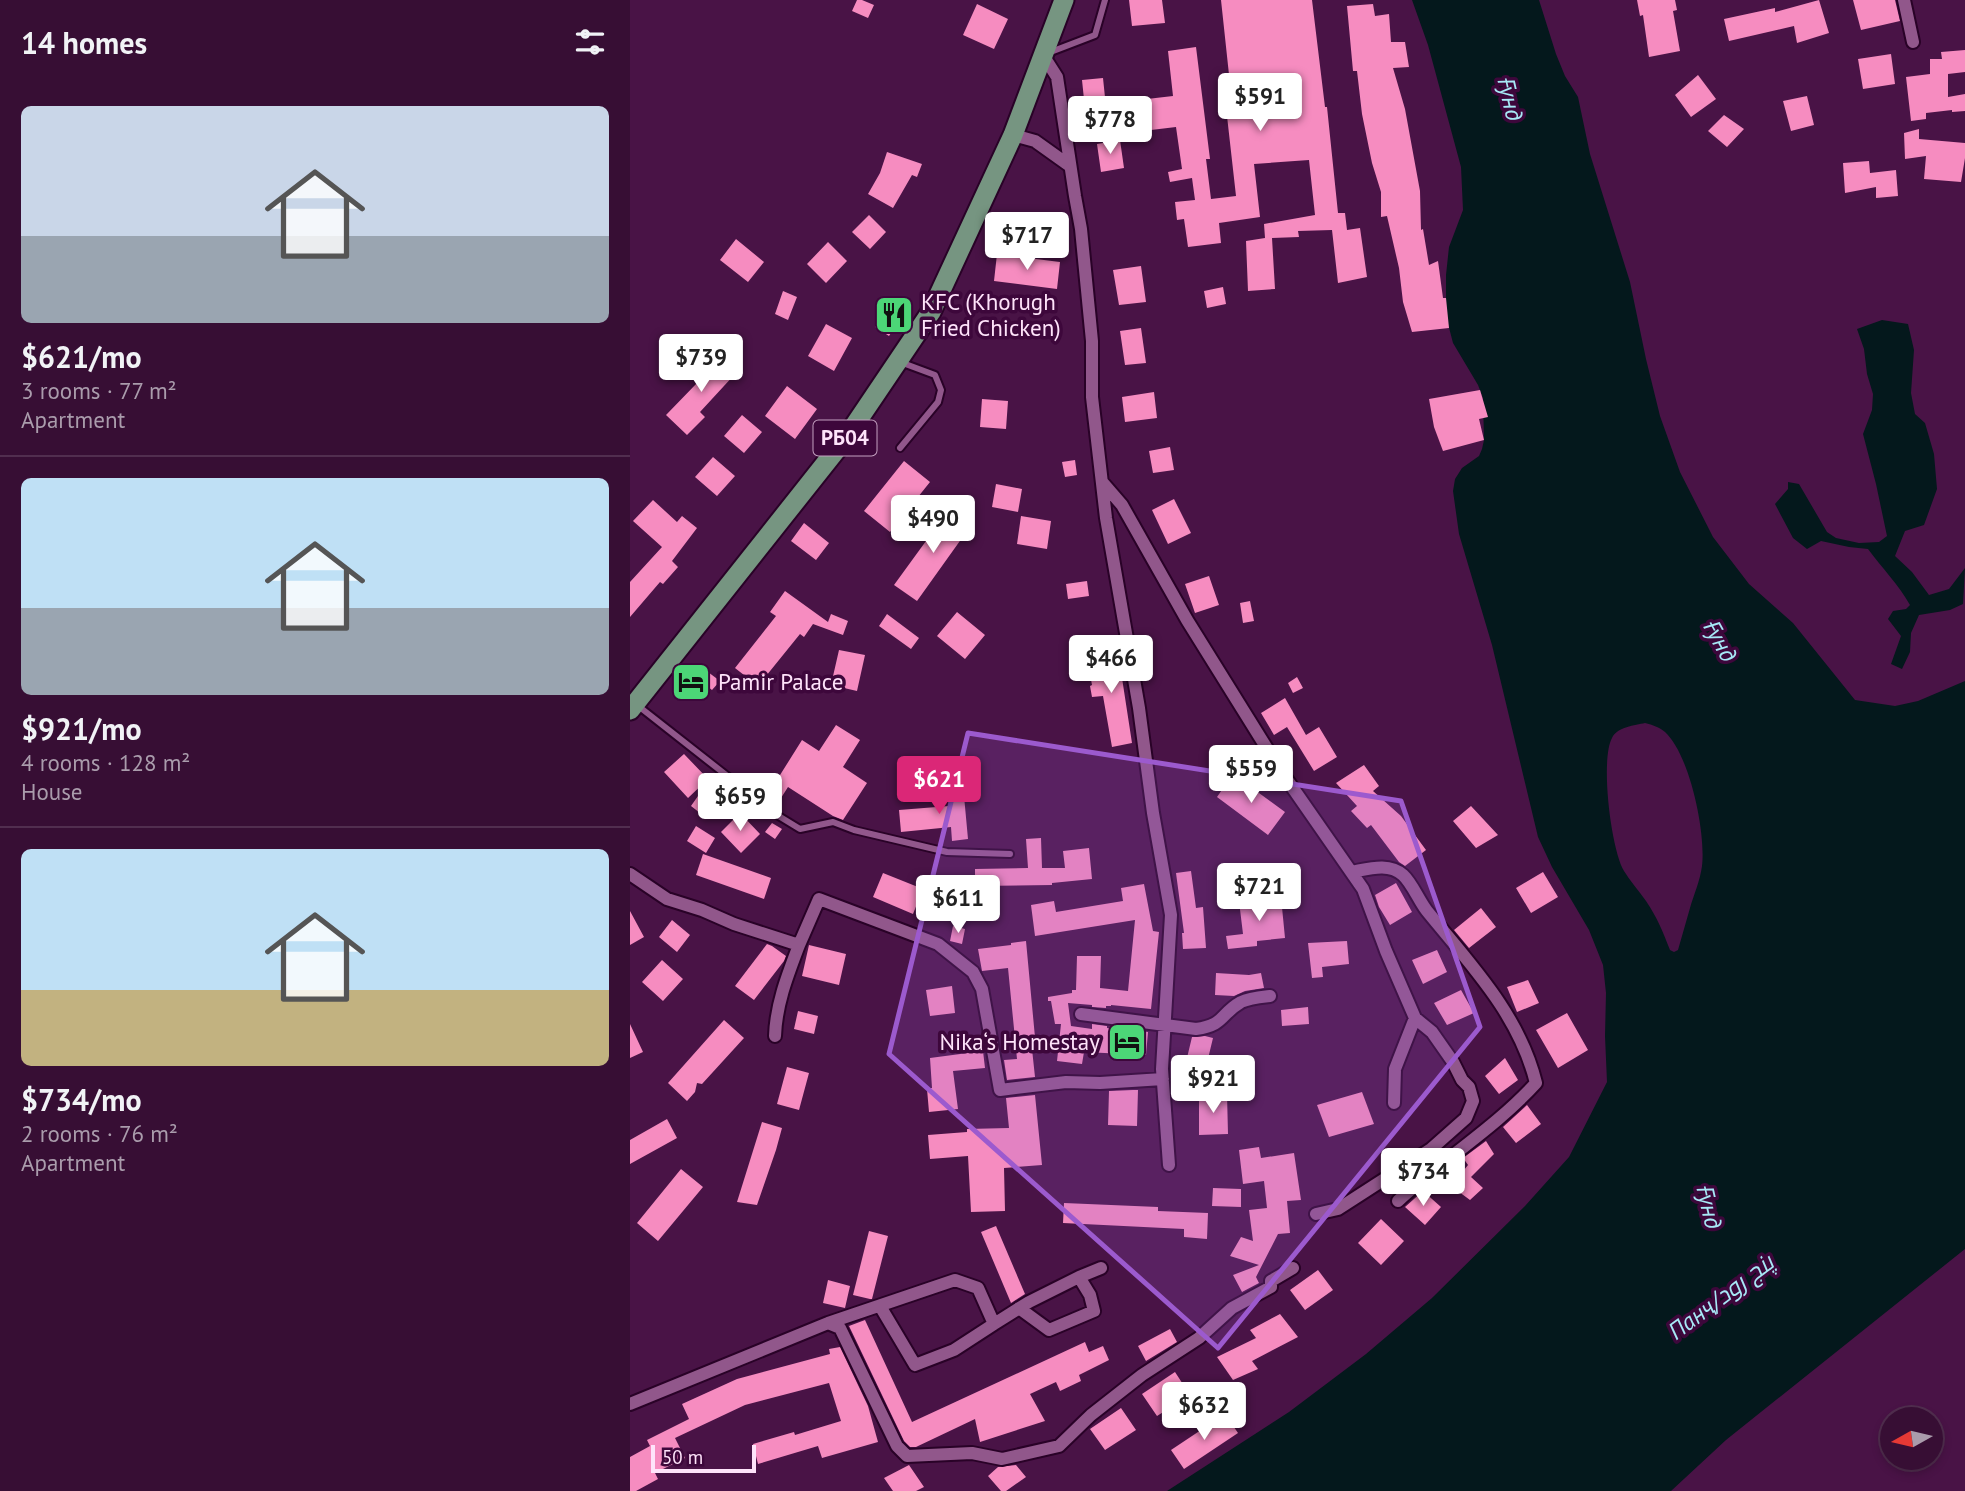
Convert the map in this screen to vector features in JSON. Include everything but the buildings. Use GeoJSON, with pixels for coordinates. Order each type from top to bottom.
{"type":"FeatureCollection","features":[{"type":"Feature","properties":{"kind":"main road","name":"РБ04"},"geometry":{"type":"LineString","coordinates":[[633,707],[848,435],[931,312],[1013,135],[1064,0]]}},
{"type":"Feature","properties":{"kind":"street"},"geometry":{"type":"LineString","coordinates":[[1904,0],[1913,42]]}},
{"type":"Feature","properties":{"kind":"street"},"geometry":{"type":"LineString","coordinates":[[1043,55],[1057,77],[1082,240],[1092,341],[1093,397],[1106,518],[1171,915],[1163,1079],[1169,1165]]}},
{"type":"Feature","properties":{"kind":"street"},"geometry":{"type":"LineString","coordinates":[[1013,135],[1035,141],[1070,166]]}},
{"type":"Feature","properties":{"kind":"street"},"geometry":{"type":"LineString","coordinates":[[1103,483],[1122,505],[1187,620],[1281,771],[1363,889],[1415,1018],[1432,1032],[1469,1087],[1473,1101],[1466,1118],[1431,1149],[1338,1209],[1316,1214]]}},
{"type":"Feature","properties":{"kind":"street"},"geometry":{"type":"LineString","coordinates":[[1351,872],[1387,867],[1403,875],[1506,1012],[1532,1066],[1536,1083],[1481,1134],[1398,1201]]}},
{"type":"Feature","properties":{"kind":"street"},"geometry":{"type":"LineString","coordinates":[[630,874],[667,899],[799,945]]}},
{"type":"Feature","properties":{"kind":"street"},"geometry":{"type":"LineString","coordinates":[[775,1036],[775,1024],[784,988],[819,899],[938,944],[973,971],[982,989],[1000,1090],[1066,1082],[1163,1079]]}},
{"type":"Feature","properties":{"kind":"street"},"geometry":{"type":"LineString","coordinates":[[1081,1014],[1196,1029],[1209,1027],[1220,1021],[1243,1001],[1270,996]]}},
{"type":"Feature","properties":{"kind":"street"},"geometry":{"type":"LineString","coordinates":[[1394,1103],[1395,1069],[1415,1018]]}},
{"type":"Feature","properties":{"kind":"street"},"geometry":{"type":"LineString","coordinates":[[880,1306],[915,1365],[954,1350],[1019,1308],[1059,1286],[1101,1268]]}},
{"type":"Feature","properties":{"kind":"street"},"geometry":{"type":"LineString","coordinates":[[828,1324],[840,1328],[897,1446],[907,1456],[972,1454],[1002,1459],[1059,1446],[1091,1415],[1142,1375],[1199,1338],[1232,1308],[1271,1287],[1271,1281],[1293,1268]]}},
{"type":"Feature","properties":{"kind":"street"},"geometry":{"type":"LineString","coordinates":[[1019,1308],[1048,1330],[1094,1311],[1090,1295],[1079,1277]]}},
{"type":"Feature","properties":{"kind":"street"},"geometry":{"type":"LineString","coordinates":[[630,1404],[828,1324],[955,1280],[978,1288],[994,1324]]}},
{"type":"Feature","properties":{"kind":"lane"},"geometry":{"type":"LineString","coordinates":[[1043,55],[1095,35],[1105,0]]}},
{"type":"Feature","properties":{"kind":"lane"},"geometry":{"type":"LineString","coordinates":[[898,361],[935,375],[941,390],[938,402],[900,448]]}},
{"type":"Feature","properties":{"kind":"lane"},"geometry":{"type":"LineString","coordinates":[[633,707],[800,829],[833,822],[854,830],[947,852],[1010,854]]}},
{"type":"Feature","properties":{"kind":"highlighted area"},"geometry":{"type":"Polygon","coordinates":[[[968,733],[1401,801],[1480,1027],[1218,1348],[889,1054],[968,733]]]}},
{"type":"Feature","properties":{"kind":"water"},"geometry":{"type":"Polygon","coordinates":[[[1412,0],[1539,0],[1556,54],[1578,97],[1590,154],[1630,282],[1660,416],[1680,472],[1713,537],[1749,584],[1793,623],[1855,700],[1895,706],[1918,701],[1965,681],[1965,1249],[1726,1440],[1671,1491],[1167,1491],[1289,1412],[1366,1354],[1432,1298],[1525,1206],[1569,1157],[1607,1082],[1603,965],[1589,930],[1552,867],[1538,837],[1492,645],[1459,534],[1453,491],[1455,479],[1462,468],[1479,456],[1482,449],[1483,398],[1453,343],[1446,316],[1449,247],[1463,210],[1461,167],[1428,45],[1412,0]],[[1645,723],[1622,729],[1612,738],[1607,765],[1611,825],[1624,871],[1650,907],[1670,950],[1674,952],[1678,950],[1700,877],[1703,852],[1699,815],[1689,776],[1674,743],[1658,727],[1645,723]]]}},
{"type":"Feature","properties":{"kind":"water"},"geometry":{"type":"Polygon","coordinates":[[[1882,320],[1908,324],[1914,350],[1911,393],[1915,414],[1925,423],[1934,454],[1937,489],[1924,525],[1905,531],[1895,556],[1912,572],[1929,595],[1949,589],[1965,568],[1963,604],[1950,610],[1919,615],[1911,633],[1910,652],[1902,669],[1891,664],[1901,636],[1888,619],[1893,611],[1906,609],[1910,605],[1896,584],[1868,549],[1821,541],[1807,549],[1793,538],[1775,504],[1788,489],[1788,482],[1799,484],[1827,532],[1836,538],[1859,543],[1879,542],[1887,536],[1863,434],[1872,410],[1873,394],[1857,329],[1882,320]]]}},
{"type":"Feature","properties":{"kind":"place","name":"KFC (Khorugh Fried Chicken)"},"geometry":{"type":"Point","coordinates":[894,315]}},
{"type":"Feature","properties":{"kind":"place","name":"Pamir Palace"},"geometry":{"type":"Point","coordinates":[691,682]}},
{"type":"Feature","properties":{"kind":"place","name":"Nika‘s Homestay"},"geometry":{"type":"Point","coordinates":[1127,1042]}},
{"type":"Feature","properties":{"kind":"water label","name":"Ғунд"},"geometry":{"type":"Point","coordinates":[1510,99]}},
{"type":"Feature","properties":{"kind":"water label","name":"Ғунд"},"geometry":{"type":"Point","coordinates":[1720,641]}},
{"type":"Feature","properties":{"kind":"water label","name":"Ғунд"},"geometry":{"type":"Point","coordinates":[1709,1207]}},
{"type":"Feature","properties":{"kind":"water label","name":"Панҷ/پنج رود"},"geometry":{"type":"Point","coordinates":[1721,1297]}}]}
